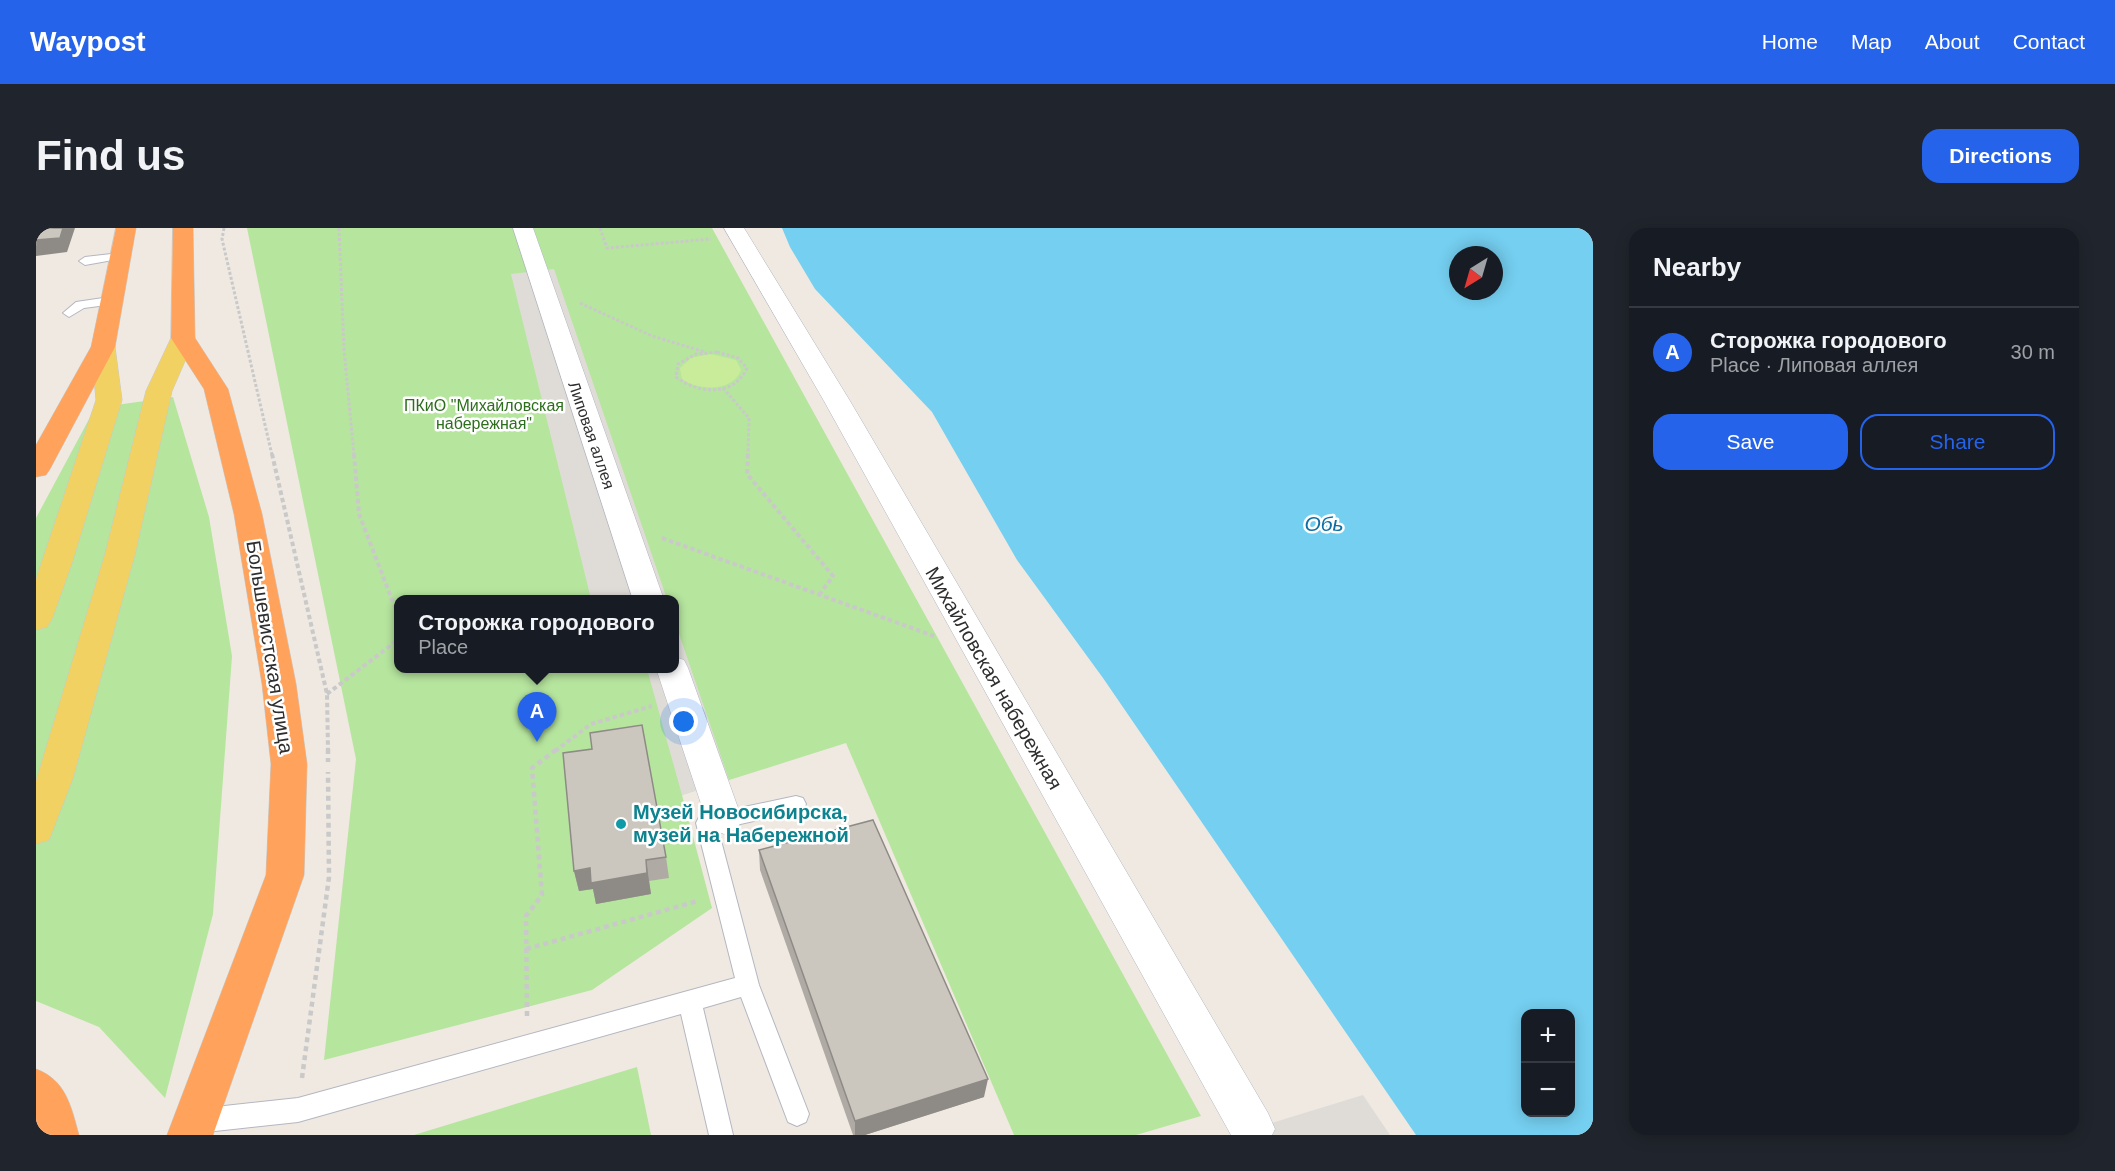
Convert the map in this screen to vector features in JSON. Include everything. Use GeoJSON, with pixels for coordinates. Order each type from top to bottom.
{"type":"FeatureCollection","features":[{"type":"Feature","properties":{"kind":"highway"},"geometry":{"type":"LineString","coordinates":[[36,469],[103,347],[110,301],[126,228]]}},
{"type":"Feature","properties":{"kind":"highway"},"geometry":{"type":"LineString","coordinates":[[183,228],[183,338]]}},
{"type":"Feature","properties":{"kind":"highway","name":"Большевистская улица"},"geometry":{"type":"LineString","coordinates":[[183,338],[216,389],[248,514],[279,684],[289,764],[285,875],[193,1128]]}},
{"type":"Feature","properties":{"kind":"highway"},"geometry":{"type":"LineString","coordinates":[[36,1090],[49,1107],[56,1135]]}},
{"type":"Feature","properties":{"kind":"main road"},"geometry":{"type":"LineString","coordinates":[[36,829],[56,778],[120,554],[159,391],[183,338]]}},
{"type":"Feature","properties":{"kind":"main road"},"geometry":{"type":"LineString","coordinates":[[36,619],[57,563],[109,400],[103,347]]}},
{"type":"Feature","properties":{"kind":"street","name":"Липовая аллея"},"geometry":{"type":"LineString","coordinates":[[523,228],[647,595]]}},
{"type":"Feature","properties":{"kind":"street","name":"Михайловская набережная"},"geometry":{"type":"LineString","coordinates":[[736,232],[842,411],[1252,1129]]}},
{"type":"Feature","properties":{"kind":"street"},"geometry":{"type":"LineString","coordinates":[[677,682],[724,819]]}},
{"type":"Feature","properties":{"kind":"lane"},"geometry":{"type":"LineString","coordinates":[[85,261],[120,256]]}},
{"type":"Feature","properties":{"kind":"lane"},"geometry":{"type":"LineString","coordinates":[[69,313],[80,305],[110,301]]}},
{"type":"Feature","properties":{"kind":"lane"},"geometry":{"type":"LineString","coordinates":[[796,804],[706,823],[748,985],[797,1114]]}},
{"type":"Feature","properties":{"kind":"lane"},"geometry":{"type":"LineString","coordinates":[[193,1128],[298,1110],[748,985]]}},
{"type":"Feature","properties":{"kind":"lane"},"geometry":{"type":"LineString","coordinates":[[690,1002],[721,1135]]}},
{"type":"Feature","properties":{"kind":"path"},"geometry":{"type":"LineString","coordinates":[[339,228],[344,350],[359,514],[394,605]]}},
{"type":"Feature","properties":{"kind":"path"},"geometry":{"type":"LineString","coordinates":[[600,228],[607,248],[736,232]]}},
{"type":"Feature","properties":{"kind":"path"},"geometry":{"type":"LineString","coordinates":[[539,279],[652,336],[705,352],[728,353],[744,362],[747,368],[741,380],[723,388],[690,387],[676,377],[678,364],[684,358],[705,352]]}},
{"type":"Feature","properties":{"kind":"path"},"geometry":{"type":"LineString","coordinates":[[723,388],[749,418],[747,474],[833,576],[819,595]]}},
{"type":"Feature","properties":{"kind":"path"},"geometry":{"type":"LineString","coordinates":[[622,523],[940,638]]}},
{"type":"Feature","properties":{"kind":"path"},"geometry":{"type":"LineString","coordinates":[[327,694],[394,643]]}},
{"type":"Feature","properties":{"kind":"path"},"geometry":{"type":"LineString","coordinates":[[527,1047],[526,916],[542,895],[532,768],[591,724],[677,682]]}},
{"type":"Feature","properties":{"kind":"path"},"geometry":{"type":"LineString","coordinates":[[526,950],[724,894]]}},
{"type":"Feature","properties":{"kind":"green space","name":"ПКиО \"Михайловская набережная\""},"geometry":{"type":"Polygon","coordinates":[[[247,228],[712,228],[1201,1116],[1136,1135],[1014,1135],[846,743],[682,795],[712,908],[592,990],[324,1060],[356,759],[247,228]]]}},
{"type":"Feature","properties":{"kind":"green space"},"geometry":{"type":"Polygon","coordinates":[[[710,354],[736,360],[741,370],[737,377],[723,386],[714,387],[697,386],[682,379],[680,368],[691,358],[710,354]]]}},
{"type":"Feature","properties":{"kind":"green space"},"geometry":{"type":"Polygon","coordinates":[[[173,397],[209,517],[232,656],[213,914],[165,1098],[99,1027],[36,1001],[36,518],[95,408],[173,397]]]}},
{"type":"Feature","properties":{"kind":"green space"},"geometry":{"type":"Polygon","coordinates":[[[637,1067],[651,1135],[414,1135],[637,1067]]]}},
{"type":"Feature","properties":{"kind":"shaded area"},"geometry":{"type":"Polygon","coordinates":[[[554,269],[666,595],[590,595],[511,274],[554,269]]]}},
{"type":"Feature","properties":{"kind":"shaded area"},"geometry":{"type":"Polygon","coordinates":[[[679,634],[729,780],[682,795],[648,673],[679,673],[679,634]]]}},
{"type":"Feature","properties":{"kind":"shaded area"},"geometry":{"type":"Polygon","coordinates":[[[1363,1095],[1390,1135],[1240,1135],[1252,1129],[1363,1095]]]}},
{"type":"Feature","properties":{"kind":"water","name":"Обь"},"geometry":{"type":"Polygon","coordinates":[[[782,228],[1593,228],[1593,1135],[1416,1135],[1103,678],[1017,560],[932,412],[815,289],[790,247],[782,228]]]}},
{"type":"Feature","properties":{"kind":"building"},"geometry":{"type":"Polygon","coordinates":[[[36,228],[63,228],[60,238],[36,240],[36,228]]]}},
{"type":"Feature","properties":{"kind":"building","name":"Музей Новосибирска, музей на Набережной"},"geometry":{"type":"Polygon","coordinates":[[[642,725],[666,857],[646,860],[647,873],[591,883],[590,868],[574,871],[563,753],[592,749],[590,733],[642,725]]]}},
{"type":"Feature","properties":{"kind":"building"},"geometry":{"type":"Polygon","coordinates":[[[873,820],[988,1079],[855,1121],[759,850],[873,820]]]}},
{"type":"Feature","properties":{"kind":"place","name":"Сторожка городового"},"geometry":{"type":"Point","coordinates":[537,742]}},
{"type":"Feature","properties":{"kind":"place","name":"Музей Новосибирска, музей на Набережной"},"geometry":{"type":"Point","coordinates":[621,824]}}]}
